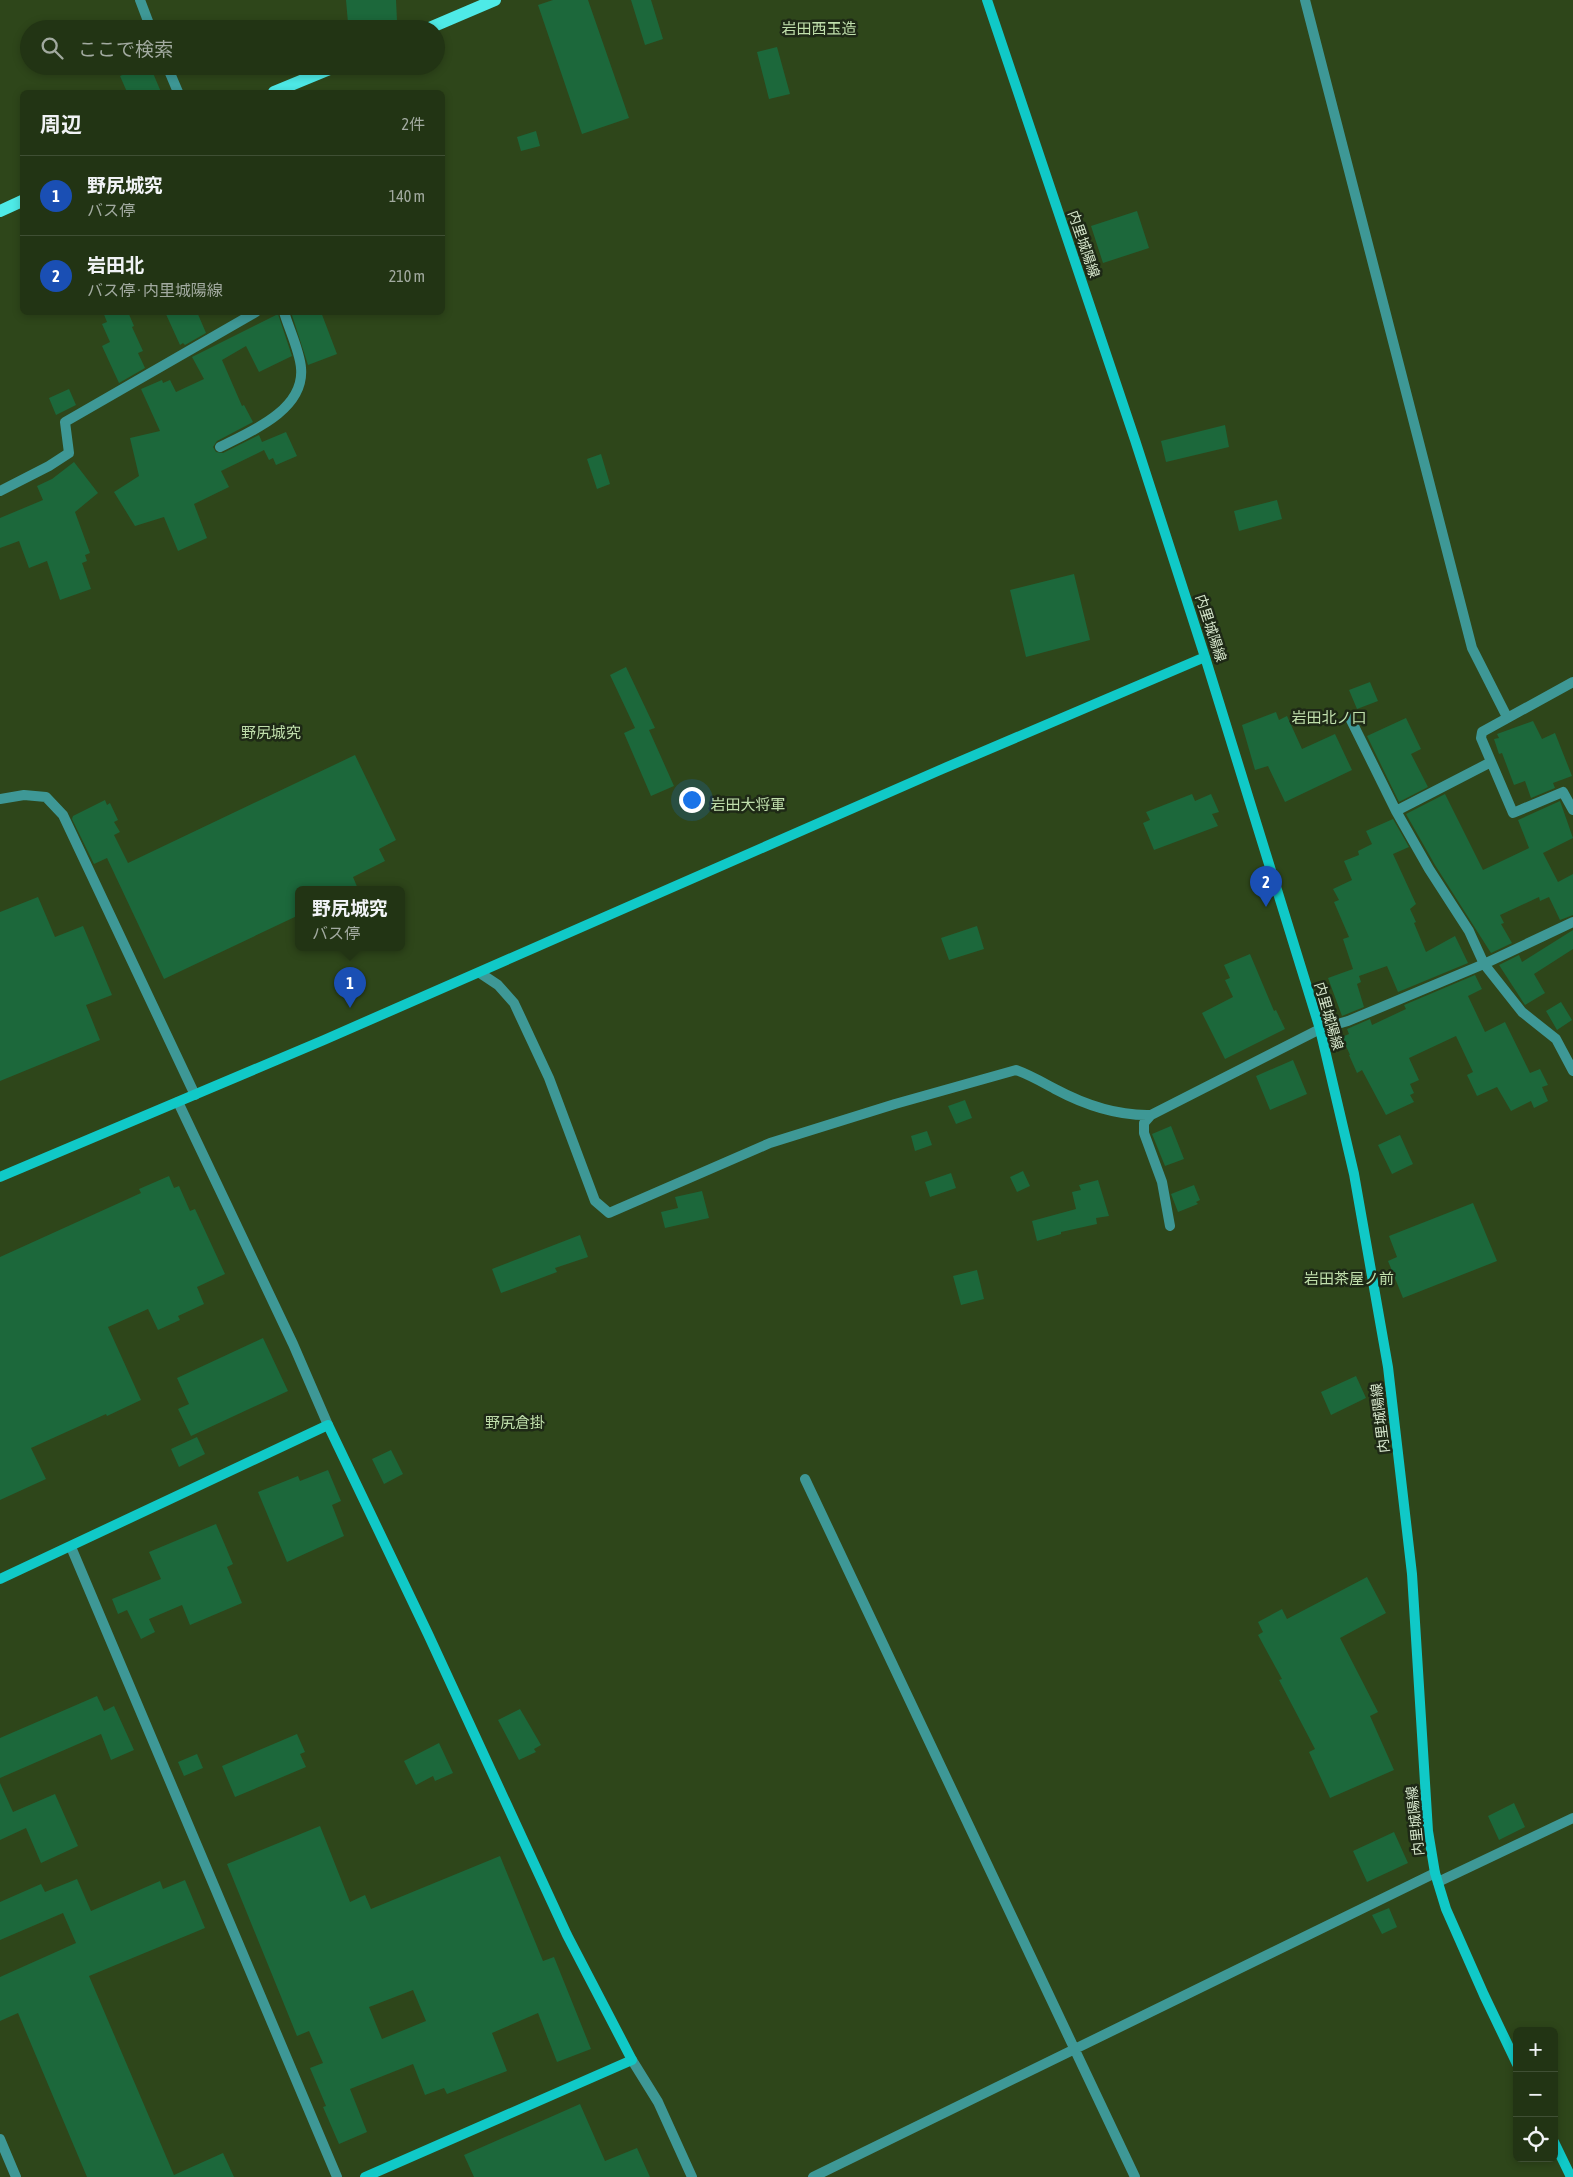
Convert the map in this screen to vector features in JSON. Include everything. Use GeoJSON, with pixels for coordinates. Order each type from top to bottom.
{"type":"FeatureCollection","features":[{"type":"Feature","properties":{"kind":"main road"},"geometry":{"type":"LineString","coordinates":[[445,21],[495,0]]}},
{"type":"Feature","properties":{"kind":"main road"},"geometry":{"type":"LineString","coordinates":[[279,90],[315,75]]}},
{"type":"Feature","properties":{"kind":"main road"},"geometry":{"type":"LineString","coordinates":[[0,210],[20,202]]}},
{"type":"Feature","properties":{"kind":"street"},"geometry":{"type":"LineString","coordinates":[[140,0],[148,20]]}},
{"type":"Feature","properties":{"kind":"street","name":"内里城陽線"},"geometry":{"type":"LineString","coordinates":[[987,0],[1135,440],[1205,657],[1320,1029],[1354,1174],[1388,1367],[1412,1574],[1428,1831],[1436,1878],[1446,1909],[1513,2056]]}},
{"type":"Feature","properties":{"kind":"street"},"geometry":{"type":"LineString","coordinates":[[1305,0],[1472,648],[1507,717]]}},
{"type":"Feature","properties":{"kind":"street"},"geometry":{"type":"LineString","coordinates":[[171,75],[177,90]]}},
{"type":"Feature","properties":{"kind":"street"},"geometry":{"type":"LineString","coordinates":[[0,491],[49,466],[69,452],[66,422],[251,315]]}},
{"type":"Feature","properties":{"kind":"street"},"geometry":{"type":"LineString","coordinates":[[220,447],[272,421],[296,394],[300,382],[301,367],[285,315]]}},
{"type":"Feature","properties":{"kind":"street"},"geometry":{"type":"LineString","coordinates":[[0,1177],[480,973],[940,770],[1205,657]]}},
{"type":"Feature","properties":{"kind":"street"},"geometry":{"type":"LineString","coordinates":[[1573,682],[1482,732],[1481,738],[1513,813],[1563,792],[1573,810]]}},
{"type":"Feature","properties":{"kind":"street"},"geometry":{"type":"LineString","coordinates":[[1350,718],[1396,810],[1429,869],[1470,931],[1484,964],[1522,1012],[1556,1039],[1573,1070]]}},
{"type":"Feature","properties":{"kind":"street"},"geometry":{"type":"LineString","coordinates":[[1396,810],[1491,762]]}},
{"type":"Feature","properties":{"kind":"street"},"geometry":{"type":"LineString","coordinates":[[0,799],[24,795],[46,797],[63,815],[196,1094]]}},
{"type":"Feature","properties":{"kind":"street"},"geometry":{"type":"LineString","coordinates":[[1170,1226],[1162,1182],[1144,1133],[1144,1123],[1151,1115],[1320,1029],[1348,1021],[1484,964],[1573,922]]}},
{"type":"Feature","properties":{"kind":"street"},"geometry":{"type":"LineString","coordinates":[[480,973],[498,985],[514,1003],[549,1078],[595,1201],[609,1213],[770,1143],[895,1104],[1016,1070],[1032,1076],[1078,1101],[1102,1110],[1134,1116],[1151,1115]]}},
{"type":"Feature","properties":{"kind":"street"},"geometry":{"type":"LineString","coordinates":[[178,1102],[567,1935],[632,2060],[658,2102],[692,2177]]}},
{"type":"Feature","properties":{"kind":"street"},"geometry":{"type":"LineString","coordinates":[[0,1579],[328,1425]]}},
{"type":"Feature","properties":{"kind":"street"},"geometry":{"type":"LineString","coordinates":[[805,1479],[1135,2177]]}},
{"type":"Feature","properties":{"kind":"street"},"geometry":{"type":"LineString","coordinates":[[71,1547],[337,2177]]}},
{"type":"Feature","properties":{"kind":"street"},"geometry":{"type":"LineString","coordinates":[[813,2177],[1436,1878],[1573,1818]]}},
{"type":"Feature","properties":{"kind":"street"},"geometry":{"type":"LineString","coordinates":[[365,2177],[632,2060]]}},
{"type":"Feature","properties":{"kind":"street"},"geometry":{"type":"LineString","coordinates":[[0,2139],[16,2177]]}},
{"type":"Feature","properties":{"kind":"street"},"geometry":{"type":"LineString","coordinates":[[1558,2150],[1571,2177]]}},
{"type":"Feature","properties":{"kind":"building"},"geometry":{"type":"Polygon","coordinates":[[[346,0],[396,0],[397,20],[348,20],[346,0]]]}},
{"type":"Feature","properties":{"kind":"building"},"geometry":{"type":"Polygon","coordinates":[[[553,0],[588,0],[629,118],[582,134],[538,5],[553,0]]]}},
{"type":"Feature","properties":{"kind":"building"},"geometry":{"type":"Polygon","coordinates":[[[631,0],[651,0],[663,39],[645,45],[631,0]]]}},
{"type":"Feature","properties":{"kind":"building"},"geometry":{"type":"Polygon","coordinates":[[[777,47],[790,94],[769,99],[757,52],[777,47]]]}},
{"type":"Feature","properties":{"kind":"building"},"geometry":{"type":"Polygon","coordinates":[[[154,75],[160,90],[126,90],[120,76],[154,75]]]}},
{"type":"Feature","properties":{"kind":"building"},"geometry":{"type":"Polygon","coordinates":[[[536,131],[540,146],[521,151],[517,137],[536,131]]]}},
{"type":"Feature","properties":{"kind":"building"},"geometry":{"type":"Polygon","coordinates":[[[1137,211],[1149,248],[1103,263],[1091,226],[1137,211]]]}},
{"type":"Feature","properties":{"kind":"building"},"geometry":{"type":"Polygon","coordinates":[[[104,315],[129,315],[134,326],[132,327],[143,351],[138,353],[145,368],[119,383],[102,346],[110,342],[102,324],[107,322],[104,315]]]}},
{"type":"Feature","properties":{"kind":"building"},"geometry":{"type":"Polygon","coordinates":[[[166,315],[198,315],[206,333],[185,345],[183,343],[180,345],[166,315]]]}},
{"type":"Feature","properties":{"kind":"building"},"geometry":{"type":"Polygon","coordinates":[[[278,315],[292,356],[259,372],[246,346],[222,360],[242,406],[244,405],[253,422],[217,441],[213,447],[216,452],[223,453],[259,435],[262,442],[286,432],[297,456],[276,465],[273,458],[269,460],[264,450],[221,471],[229,487],[194,504],[207,538],[178,551],[164,517],[135,526],[114,492],[139,476],[130,438],[160,431],[141,389],[162,380],[163,383],[170,380],[176,392],[204,379],[192,357],[278,315]]]}},
{"type":"Feature","properties":{"kind":"building"},"geometry":{"type":"Polygon","coordinates":[[[292,315],[322,315],[337,354],[308,365],[292,315]]]}},
{"type":"Feature","properties":{"kind":"building"},"geometry":{"type":"Polygon","coordinates":[[[69,389],[76,405],[56,415],[49,398],[69,389]]]}},
{"type":"Feature","properties":{"kind":"building"},"geometry":{"type":"Polygon","coordinates":[[[1225,425],[1229,447],[1166,462],[1161,441],[1225,425]]]}},
{"type":"Feature","properties":{"kind":"building"},"geometry":{"type":"Polygon","coordinates":[[[601,454],[610,484],[597,489],[587,459],[601,454]]]}},
{"type":"Feature","properties":{"kind":"building"},"geometry":{"type":"Polygon","coordinates":[[[74,462],[98,493],[75,512],[90,553],[85,555],[87,561],[82,563],[91,589],[60,600],[47,561],[29,568],[19,541],[0,548],[0,518],[43,500],[37,486],[52,479],[74,462]]]}},
{"type":"Feature","properties":{"kind":"building"},"geometry":{"type":"Polygon","coordinates":[[[1277,500],[1282,519],[1239,531],[1234,511],[1277,500]]]}},
{"type":"Feature","properties":{"kind":"building"},"geometry":{"type":"Polygon","coordinates":[[[1074,574],[1090,640],[1026,657],[1010,590],[1074,574]]]}},
{"type":"Feature","properties":{"kind":"building"},"geometry":{"type":"Polygon","coordinates":[[[626,667],[655,728],[649,730],[674,786],[651,796],[624,733],[635,728],[610,675],[626,667]]]}},
{"type":"Feature","properties":{"kind":"building"},"geometry":{"type":"Polygon","coordinates":[[[1370,682],[1378,701],[1357,709],[1349,690],[1370,682]]]}},
{"type":"Feature","properties":{"kind":"building"},"geometry":{"type":"Polygon","coordinates":[[[1276,712],[1279,720],[1287,716],[1302,749],[1335,734],[1352,770],[1285,802],[1268,766],[1255,770],[1242,725],[1276,712]]]}},
{"type":"Feature","properties":{"kind":"building"},"geometry":{"type":"Polygon","coordinates":[[[1406,718],[1421,749],[1411,754],[1428,787],[1399,802],[1367,736],[1406,718]]]}},
{"type":"Feature","properties":{"kind":"building"},"geometry":{"type":"Polygon","coordinates":[[[1533,721],[1542,739],[1555,733],[1572,776],[1553,783],[1555,788],[1531,798],[1525,781],[1514,785],[1502,753],[1499,754],[1494,739],[1499,738],[1497,734],[1533,721]]]}},
{"type":"Feature","properties":{"kind":"building"},"geometry":{"type":"Polygon","coordinates":[[[355,755],[396,840],[379,849],[385,861],[353,877],[357,886],[295,886],[295,917],[164,979],[107,858],[94,864],[72,819],[73,816],[105,800],[107,805],[110,803],[118,820],[114,822],[120,832],[114,835],[128,863],[355,755]]]}},
{"type":"Feature","properties":{"kind":"building"},"geometry":{"type":"Polygon","coordinates":[[[1192,794],[1195,801],[1211,794],[1219,812],[1212,814],[1218,826],[1154,850],[1143,823],[1150,820],[1146,812],[1192,794]]]}},
{"type":"Feature","properties":{"kind":"building"},"geometry":{"type":"Polygon","coordinates":[[[1445,794],[1483,870],[1529,848],[1518,820],[1560,801],[1573,838],[1543,853],[1558,882],[1573,874],[1573,915],[1560,920],[1549,897],[1540,901],[1539,897],[1500,915],[1504,923],[1501,924],[1512,943],[1491,953],[1435,865],[1406,814],[1445,794]]]}},
{"type":"Feature","properties":{"kind":"building"},"geometry":{"type":"Polygon","coordinates":[[[1393,819],[1409,847],[1393,854],[1416,904],[1410,909],[1426,952],[1455,936],[1468,963],[1398,992],[1387,966],[1359,976],[1361,982],[1357,984],[1364,1007],[1342,1016],[1328,978],[1353,969],[1343,939],[1349,937],[1334,902],[1339,900],[1333,889],[1352,880],[1344,861],[1359,855],[1358,851],[1372,844],[1366,831],[1393,819]]]}},
{"type":"Feature","properties":{"kind":"building"},"geometry":{"type":"Polygon","coordinates":[[[38,897],[55,937],[83,926],[112,995],[86,1005],[100,1040],[0,1081],[0,912],[38,897]]]}},
{"type":"Feature","properties":{"kind":"building"},"geometry":{"type":"Polygon","coordinates":[[[977,926],[984,949],[949,960],[941,938],[977,926]]]}},
{"type":"Feature","properties":{"kind":"building"},"geometry":{"type":"Polygon","coordinates":[[[1573,930],[1573,949],[1534,974],[1545,993],[1525,1005],[1499,965],[1519,955],[1522,962],[1573,930]]]}},
{"type":"Feature","properties":{"kind":"building"},"geometry":{"type":"Polygon","coordinates":[[[1250,954],[1274,1011],[1276,1010],[1285,1029],[1225,1059],[1202,1013],[1233,997],[1225,980],[1230,978],[1224,965],[1250,954]]]}},
{"type":"Feature","properties":{"kind":"building"},"geometry":{"type":"Polygon","coordinates":[[[1475,975],[1482,989],[1468,996],[1485,1032],[1505,1022],[1530,1073],[1540,1069],[1548,1085],[1542,1087],[1548,1101],[1534,1108],[1531,1101],[1511,1111],[1497,1087],[1477,1096],[1467,1075],[1473,1072],[1456,1036],[1409,1058],[1419,1080],[1410,1084],[1414,1093],[1410,1095],[1414,1102],[1386,1115],[1362,1070],[1357,1073],[1342,1037],[1349,1034],[1347,1029],[1370,1019],[1372,1025],[1406,1009],[1404,1005],[1475,975]]]}},
{"type":"Feature","properties":{"kind":"building"},"geometry":{"type":"Polygon","coordinates":[[[1561,1002],[1572,1020],[1557,1030],[1546,1011],[1561,1002]]]}},
{"type":"Feature","properties":{"kind":"building"},"geometry":{"type":"Polygon","coordinates":[[[1293,1060],[1307,1094],[1270,1110],[1256,1076],[1293,1060]]]}},
{"type":"Feature","properties":{"kind":"building"},"geometry":{"type":"Polygon","coordinates":[[[965,1100],[972,1118],[956,1124],[948,1106],[965,1100]]]}},
{"type":"Feature","properties":{"kind":"building"},"geometry":{"type":"Polygon","coordinates":[[[1171,1126],[1184,1159],[1165,1166],[1152,1134],[1171,1126]]]}},
{"type":"Feature","properties":{"kind":"building"},"geometry":{"type":"Polygon","coordinates":[[[927,1131],[932,1145],[915,1151],[911,1136],[927,1131]]]}},
{"type":"Feature","properties":{"kind":"building"},"geometry":{"type":"Polygon","coordinates":[[[1400,1135],[1413,1164],[1392,1174],[1378,1145],[1400,1135]]]}},
{"type":"Feature","properties":{"kind":"building"},"geometry":{"type":"Polygon","coordinates":[[[1023,1171],[1030,1186],[1017,1192],[1010,1177],[1023,1171]]]}},
{"type":"Feature","properties":{"kind":"building"},"geometry":{"type":"Polygon","coordinates":[[[951,1173],[956,1188],[930,1197],[925,1182],[951,1173]]]}},
{"type":"Feature","properties":{"kind":"building"},"geometry":{"type":"Polygon","coordinates":[[[169,1176],[174,1188],[179,1186],[190,1211],[195,1209],[225,1274],[197,1287],[204,1304],[178,1316],[180,1320],[158,1330],[148,1309],[108,1327],[141,1400],[31,1448],[46,1479],[0,1500],[0,1257],[141,1193],[139,1189],[169,1176]]]}},
{"type":"Feature","properties":{"kind":"building"},"geometry":{"type":"Polygon","coordinates":[[[1098,1180],[1109,1216],[1096,1218],[1097,1224],[1061,1232],[1061,1234],[1037,1241],[1032,1221],[1076,1209],[1072,1192],[1081,1190],[1079,1185],[1098,1180]]]}},
{"type":"Feature","properties":{"kind":"building"},"geometry":{"type":"Polygon","coordinates":[[[1194,1185],[1200,1200],[1196,1202],[1198,1204],[1178,1212],[1171,1194],[1194,1185]]]}},
{"type":"Feature","properties":{"kind":"building"},"geometry":{"type":"Polygon","coordinates":[[[702,1191],[709,1218],[665,1228],[661,1212],[678,1208],[675,1197],[702,1191]]]}},
{"type":"Feature","properties":{"kind":"building"},"geometry":{"type":"Polygon","coordinates":[[[1473,1203],[1497,1261],[1403,1298],[1388,1261],[1397,1257],[1389,1236],[1473,1203]]]}},
{"type":"Feature","properties":{"kind":"building"},"geometry":{"type":"Polygon","coordinates":[[[580,1235],[588,1257],[555,1268],[557,1272],[501,1293],[492,1269],[580,1235]]]}},
{"type":"Feature","properties":{"kind":"building"},"geometry":{"type":"Polygon","coordinates":[[[977,1270],[984,1299],[961,1305],[953,1276],[977,1270]]]}},
{"type":"Feature","properties":{"kind":"building"},"geometry":{"type":"Polygon","coordinates":[[[263,1338],[288,1391],[191,1436],[178,1409],[189,1404],[177,1378],[263,1338]]]}},
{"type":"Feature","properties":{"kind":"building"},"geometry":{"type":"Polygon","coordinates":[[[1356,1376],[1366,1398],[1331,1415],[1321,1392],[1356,1376]]]}},
{"type":"Feature","properties":{"kind":"building"},"geometry":{"type":"Polygon","coordinates":[[[197,1437],[205,1454],[179,1467],[171,1449],[197,1437]]]}},
{"type":"Feature","properties":{"kind":"building"},"geometry":{"type":"Polygon","coordinates":[[[391,1450],[403,1474],[384,1484],[372,1459],[391,1450]]]}},
{"type":"Feature","properties":{"kind":"building"},"geometry":{"type":"Polygon","coordinates":[[[328,1470],[341,1501],[332,1505],[344,1536],[287,1562],[258,1492],[298,1476],[300,1481],[328,1470]]]}},
{"type":"Feature","properties":{"kind":"building"},"geometry":{"type":"Polygon","coordinates":[[[216,1524],[233,1564],[227,1567],[242,1603],[190,1625],[182,1605],[149,1619],[155,1632],[141,1639],[127,1610],[118,1614],[112,1599],[161,1579],[149,1552],[216,1524]]]}},
{"type":"Feature","properties":{"kind":"building"},"geometry":{"type":"Polygon","coordinates":[[[1367,1577],[1386,1613],[1340,1638],[1378,1712],[1370,1716],[1394,1770],[1330,1798],[1309,1752],[1315,1749],[1279,1680],[1282,1679],[1258,1635],[1263,1632],[1258,1622],[1282,1609],[1287,1619],[1367,1577]]]}},
{"type":"Feature","properties":{"kind":"building"},"geometry":{"type":"Polygon","coordinates":[[[97,1696],[104,1711],[114,1706],[134,1750],[111,1760],[101,1734],[0,1778],[0,1738],[97,1696]]]}},
{"type":"Feature","properties":{"kind":"building"},"geometry":{"type":"Polygon","coordinates":[[[520,1709],[541,1745],[534,1749],[536,1752],[519,1760],[498,1720],[520,1709]]]}},
{"type":"Feature","properties":{"kind":"building"},"geometry":{"type":"Polygon","coordinates":[[[297,1734],[305,1752],[300,1754],[306,1767],[235,1797],[222,1766],[297,1734]]]}},
{"type":"Feature","properties":{"kind":"building"},"geometry":{"type":"Polygon","coordinates":[[[439,1743],[453,1773],[435,1781],[433,1776],[416,1785],[404,1761],[439,1743]]]}},
{"type":"Feature","properties":{"kind":"building"},"geometry":{"type":"Polygon","coordinates":[[[197,1754],[203,1768],[184,1776],[178,1762],[197,1754]]]}},
{"type":"Feature","properties":{"kind":"building"},"geometry":{"type":"Polygon","coordinates":[[[0,1783],[13,1812],[55,1794],[78,1846],[41,1863],[26,1828],[0,1840],[0,1783]]]}},
{"type":"Feature","properties":{"kind":"building"},"geometry":{"type":"Polygon","coordinates":[[[1514,1803],[1525,1827],[1499,1840],[1488,1816],[1514,1803]]]}},
{"type":"Feature","properties":{"kind":"building"},"geometry":{"type":"Polygon","coordinates":[[[320,1826],[350,1902],[365,1895],[371,1909],[500,1856],[543,1961],[554,1957],[591,2049],[557,2062],[538,2013],[492,2033],[507,2071],[447,2094],[444,2088],[425,2095],[413,2064],[350,2089],[367,2132],[339,2144],[323,2107],[326,2106],[310,2068],[323,2063],[309,2031],[297,2036],[227,1864],[320,1826]],[[413,1990],[369,2007],[382,2039],[426,2021],[413,1990]]]}},
{"type":"Feature","properties":{"kind":"building"},"geometry":{"type":"Polygon","coordinates":[[[1394,1832],[1408,1863],[1367,1882],[1353,1851],[1394,1832]]]}},
{"type":"Feature","properties":{"kind":"building"},"geometry":{"type":"Polygon","coordinates":[[[77,1879],[91,1911],[160,1881],[163,1889],[185,1880],[205,1928],[89,1976],[174,2175],[223,2153],[234,2177],[87,2177],[18,2013],[0,2021],[0,1977],[76,1943],[63,1913],[0,1940],[0,1902],[41,1884],[45,1892],[77,1879]]]}},
{"type":"Feature","properties":{"kind":"building"},"geometry":{"type":"Polygon","coordinates":[[[1389,1908],[1397,1927],[1382,1934],[1372,1915],[1389,1908]]]}},
{"type":"Feature","properties":{"kind":"building"},"geometry":{"type":"Polygon","coordinates":[[[580,2104],[605,2161],[637,2148],[650,2177],[474,2177],[464,2155],[580,2104]]]}},
{"type":"Feature","properties":{"kind":"place","name":"岩田北"},"geometry":{"type":"Point","coordinates":[1266,907]}},
{"type":"Feature","properties":{"kind":"place","name":"野尻城究"},"geometry":{"type":"Point","coordinates":[350,1008]}},
{"type":"Feature","properties":{"kind":"district","name":"岩田西玉造"},"geometry":{"type":"Point","coordinates":[819,29]}},
{"type":"Feature","properties":{"kind":"district","name":"岩田北ノ口"},"geometry":{"type":"Point","coordinates":[1329,718]}},
{"type":"Feature","properties":{"kind":"district","name":"野尻城究"},"geometry":{"type":"Point","coordinates":[271,733]}},
{"type":"Feature","properties":{"kind":"district","name":"岩田大将軍"},"geometry":{"type":"Point","coordinates":[748,805]}},
{"type":"Feature","properties":{"kind":"district","name":"岩田茶屋ノ前"},"geometry":{"type":"Point","coordinates":[1349,1279]}},
{"type":"Feature","properties":{"kind":"district","name":"野尻倉掛"},"geometry":{"type":"Point","coordinates":[515,1423]}}]}
